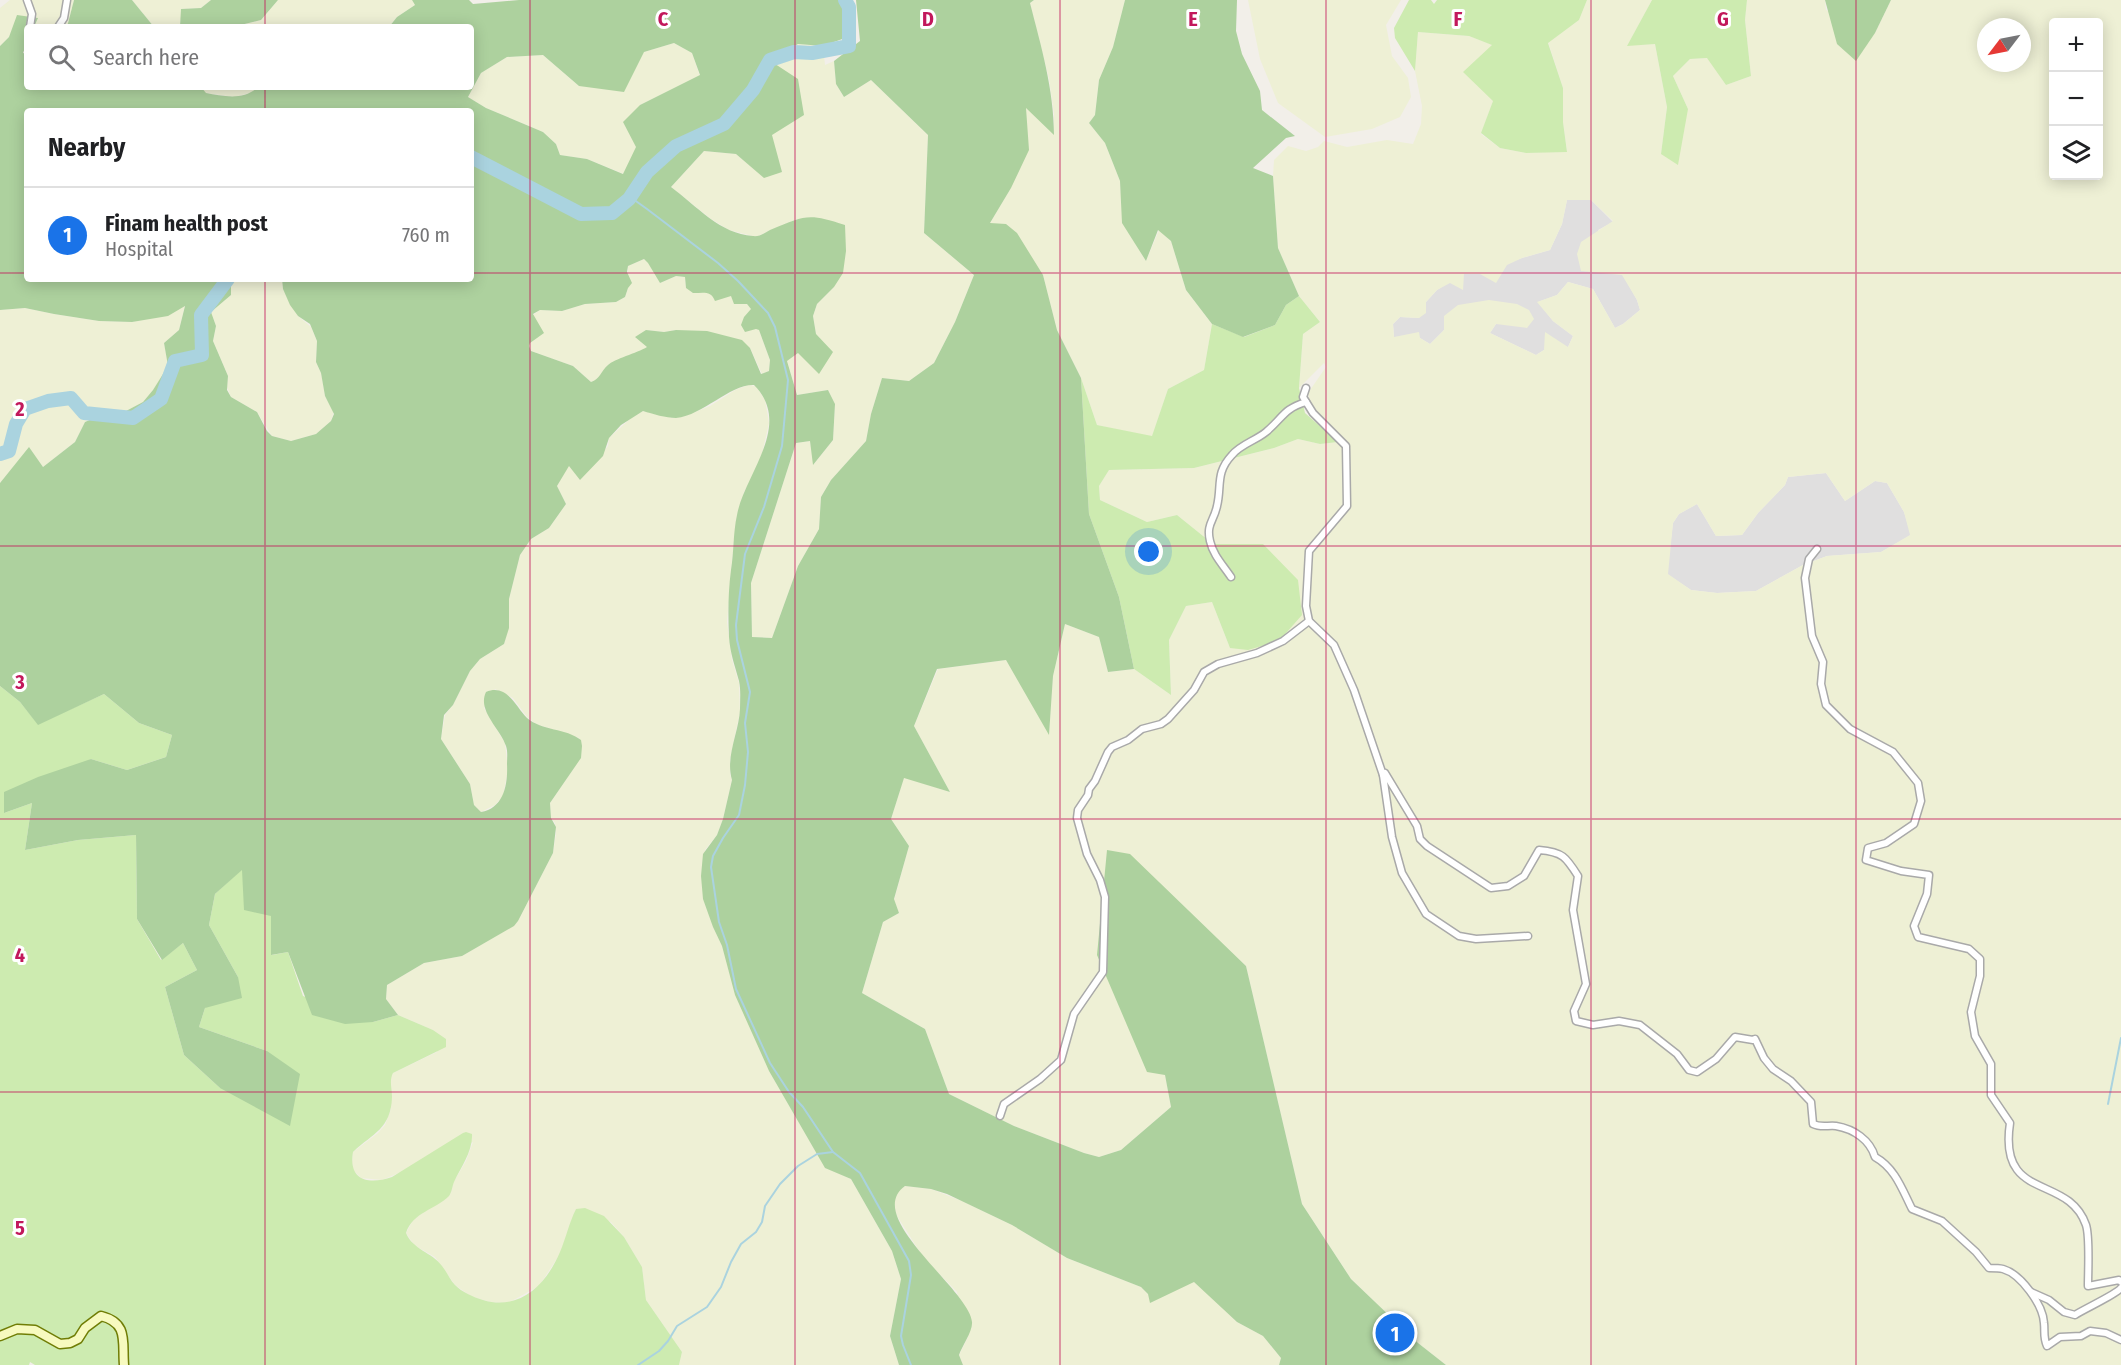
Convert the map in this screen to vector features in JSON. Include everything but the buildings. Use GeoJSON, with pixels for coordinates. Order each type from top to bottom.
{"type":"FeatureCollection","features":[{"type":"Feature","properties":{"kind":"main road"},"geometry":{"type":"LineString","coordinates":[[0,1336],[17,1329],[35,1330],[60,1344],[70,1343],[78,1339],[85,1328],[101,1316],[113,1319],[121,1327],[124,1365]]}},
{"type":"Feature","properties":{"kind":"street"},"geometry":{"type":"LineString","coordinates":[[27,0],[32,14],[30,24]]}},
{"type":"Feature","properties":{"kind":"street"},"geometry":{"type":"LineString","coordinates":[[60,24],[64,18],[67,0]]}},
{"type":"Feature","properties":{"kind":"street"},"geometry":{"type":"LineString","coordinates":[[1306,388],[1303,397],[1306,402],[1346,446],[1347,506],[1310,551],[1306,595],[1309,621],[1334,645],[1341,657],[1383,775],[1392,837],[1402,873],[1426,914],[1459,936],[1476,939],[1528,936]]}},
{"type":"Feature","properties":{"kind":"street"},"geometry":{"type":"LineString","coordinates":[[1230,577],[1213,551],[1209,540],[1208,526],[1217,507],[1219,475],[1231,455],[1266,432],[1290,407],[1306,402]]}},
{"type":"Feature","properties":{"kind":"street"},"geometry":{"type":"LineString","coordinates":[[1817,549],[1809,559],[1805,578],[1812,636],[1822,662],[1821,684],[1826,705],[1850,729],[1893,752],[1918,783],[1921,801],[1914,824],[1886,843],[1868,848],[1866,860],[1901,871],[1929,875],[1927,894],[1914,926],[1918,937],[1969,949],[1980,959],[1980,976],[1971,1012],[1976,1036],[1991,1064],[1990,1095],[2010,1123],[2009,1152],[2018,1172],[2031,1182],[2053,1191],[2078,1209],[2087,1226],[2088,1286],[2119,1280],[2121,1282]]}},
{"type":"Feature","properties":{"kind":"street"},"geometry":{"type":"LineString","coordinates":[[1000,1116],[1004,1104],[1040,1079],[1061,1060],[1074,1014],[1103,972],[1105,897],[1100,880],[1087,854],[1077,818],[1078,810],[1088,795],[1108,752],[1112,747],[1128,740],[1142,729],[1161,724],[1168,719],[1189,696],[1204,672],[1218,664],[1257,653],[1283,641],[1309,621]]}},
{"type":"Feature","properties":{"kind":"street"},"geometry":{"type":"LineString","coordinates":[[1383,775],[1385,773],[1417,826],[1419,839],[1491,888],[1508,886],[1524,876],[1539,850],[1551,851],[1567,858],[1578,876],[1573,910],[1586,984],[1574,1011],[1576,1021],[1593,1025],[1619,1021],[1640,1025],[1677,1054],[1689,1070],[1697,1072],[1716,1059],[1735,1037],[1755,1039],[1764,1058],[1773,1069],[1791,1081],[1811,1102],[1813,1124],[1819,1127],[1836,1126],[1860,1135],[1873,1149],[1875,1157],[1887,1164],[1898,1180],[1912,1209],[1942,1221],[1977,1252],[1989,1268],[2005,1269],[2028,1287],[2041,1310],[2044,1323],[2043,1337],[2047,1346],[2060,1337],[2081,1336],[2090,1331],[2106,1333],[2121,1340]]}},
{"type":"Feature","properties":{"kind":"street"},"geometry":{"type":"LineString","coordinates":[[2030,1292],[2049,1300],[2064,1312],[2075,1315],[2099,1300],[2118,1292],[2121,1288]]}},
{"type":"Feature","properties":{"kind":"shaded area"},"geometry":{"type":"Polygon","coordinates":[[[1567,200],[1591,200],[1613,222],[1598,230],[1637,300],[1640,310],[1623,324],[1615,328],[1593,289],[1568,282],[1557,295],[1538,302],[1553,321],[1573,336],[1568,347],[1544,350],[1536,355],[1490,333],[1496,324],[1534,318],[1444,330],[1430,344],[1420,338],[1394,337],[1393,324],[1400,317],[1419,318],[1426,302],[1437,290],[1464,273],[1479,274],[1550,250],[1562,224],[1567,200]]]}},
{"type":"Feature","properties":{"kind":"shaded area"},"geometry":{"type":"Polygon","coordinates":[[[1826,473],[1845,501],[1875,481],[1887,483],[1904,512],[1911,535],[1881,552],[1827,556],[1803,565],[1756,591],[1717,593],[1691,590],[1667,574],[1673,523],[1679,514],[1697,504],[1716,536],[1742,535],[1758,513],[1785,485],[1788,477],[1826,473]]]}},
{"type":"Feature","properties":{"kind":"green space"},"geometry":{"type":"Polygon","coordinates":[[[10,0],[74,0],[68,24],[35,24],[38,18],[29,24],[24,24],[24,27],[0,46],[0,8],[10,0]]]}},
{"type":"Feature","properties":{"kind":"green space"},"geometry":{"type":"Polygon","coordinates":[[[74,0],[132,0],[152,24],[68,24],[74,0]]]}},
{"type":"Feature","properties":{"kind":"green space"},"geometry":{"type":"Polygon","coordinates":[[[132,0],[211,0],[201,8],[182,9],[180,24],[152,24],[132,0]]]}},
{"type":"Feature","properties":{"kind":"green space"},"geometry":{"type":"Polygon","coordinates":[[[211,0],[278,0],[261,20],[244,24],[180,24],[181,9],[201,8],[211,0]]]}},
{"type":"Feature","properties":{"kind":"green space"},"geometry":{"type":"Polygon","coordinates":[[[278,0],[412,0],[415,5],[397,17],[391,24],[244,24],[261,20],[278,0]]]}},
{"type":"Feature","properties":{"kind":"green space"},"geometry":{"type":"Polygon","coordinates":[[[412,0],[469,0],[473,4],[519,0],[844,0],[848,6],[845,38],[823,46],[798,44],[769,60],[798,79],[804,115],[772,135],[782,172],[764,178],[736,154],[704,151],[671,187],[719,225],[741,234],[757,236],[807,217],[845,225],[846,251],[843,273],[834,287],[817,304],[813,316],[816,334],[833,352],[819,374],[798,353],[787,361],[797,395],[828,390],[835,404],[833,440],[813,465],[810,441],[796,443],[751,583],[752,637],[772,638],[798,566],[819,529],[821,497],[831,480],[866,441],[871,414],[882,378],[909,381],[934,363],[955,322],[974,275],[924,233],[928,135],[871,80],[844,97],[836,84],[834,61],[860,41],[856,0],[1034,0],[1030,3],[1049,85],[1054,135],[1026,108],[1029,150],[1011,188],[990,223],[1006,224],[1017,233],[1043,275],[1057,330],[1081,378],[1089,514],[1119,597],[1134,669],[1108,672],[1099,637],[1065,624],[1053,676],[1049,735],[1006,660],[937,669],[914,726],[950,792],[904,778],[891,819],[909,846],[894,899],[899,913],[883,922],[862,993],[925,1029],[949,1094],[1014,1126],[1084,1153],[1099,1157],[1121,1150],[1171,1107],[1165,1075],[1147,1072],[1097,955],[1107,850],[1130,854],[1246,966],[1302,1204],[1351,1279],[1418,1343],[1446,1365],[1279,1365],[1281,1358],[1263,1336],[1237,1322],[1194,1282],[1150,1303],[1148,1294],[1141,1287],[1067,1258],[1012,1225],[947,1194],[931,1189],[905,1186],[895,1199],[897,1216],[921,1253],[966,1308],[972,1326],[959,1355],[963,1365],[899,1365],[890,1336],[901,1279],[892,1251],[851,1179],[825,1168],[769,1071],[735,995],[722,946],[703,899],[701,876],[703,854],[717,835],[723,819],[732,780],[731,753],[740,709],[740,684],[730,649],[728,620],[736,522],[741,500],[768,433],[769,417],[765,400],[754,385],[736,389],[686,416],[672,418],[643,411],[621,425],[609,438],[603,456],[580,480],[569,466],[557,486],[566,504],[549,528],[531,539],[520,555],[509,599],[509,628],[504,644],[480,659],[470,671],[453,705],[444,715],[441,739],[470,784],[474,805],[481,812],[489,810],[500,800],[507,772],[507,748],[484,706],[486,692],[493,690],[505,693],[533,722],[568,733],[581,740],[581,758],[550,803],[551,818],[556,827],[553,853],[514,926],[462,956],[424,963],[387,985],[386,999],[398,1015],[373,1022],[345,1024],[312,1015],[288,952],[271,955],[271,916],[244,910],[242,870],[215,894],[209,925],[238,977],[242,998],[205,1008],[199,1027],[267,1051],[300,1074],[290,1126],[220,1088],[184,1055],[165,987],[197,970],[183,943],[162,960],[137,919],[136,835],[78,840],[25,850],[32,803],[4,813],[4,792],[38,777],[91,759],[127,770],[166,757],[172,735],[139,723],[104,694],[38,725],[20,702],[0,686],[0,483],[29,447],[43,467],[75,442],[85,422],[113,410],[126,411],[143,402],[168,366],[164,343],[179,330],[185,306],[168,316],[132,322],[99,321],[25,308],[0,310],[0,46],[9,37],[17,15],[38,18],[35,24],[24,24],[24,90],[204,90],[206,93],[240,96],[254,90],[472,90],[468,97],[486,108],[543,132],[556,144],[560,155],[587,159],[623,174],[636,147],[623,122],[640,105],[700,75],[692,53],[674,43],[644,52],[624,92],[579,86],[543,55],[507,57],[481,73],[474,86],[474,24],[391,24],[397,17],[415,5],[412,0]],[[644,259],[628,266],[627,272],[632,283],[625,297],[616,302],[585,304],[562,311],[540,310],[533,314],[544,333],[530,343],[531,351],[573,366],[591,382],[611,363],[647,347],[635,337],[646,330],[707,331],[742,340],[750,348],[761,374],[769,371],[770,360],[759,330],[745,332],[741,325],[751,309],[747,304],[734,304],[731,296],[715,301],[709,294],[693,293],[686,288],[685,277],[676,276],[660,283],[644,259]]]}},
{"type":"Feature","properties":{"kind":"green space"},"geometry":{"type":"Polygon","coordinates":[[[1034,0],[1125,0],[1113,47],[1099,80],[1095,115],[1089,123],[1105,143],[1120,181],[1123,223],[1146,261],[1159,230],[1171,241],[1186,290],[1212,324],[1204,370],[1168,389],[1152,437],[1097,425],[1081,378],[1057,330],[1043,275],[990,223],[1011,188],[1026,107],[1054,134],[1054,114],[1049,79],[1030,3],[1034,0]]]}},
{"type":"Feature","properties":{"kind":"green space"},"geometry":{"type":"Polygon","coordinates":[[[1125,0],[1237,0],[1236,31],[1242,54],[1260,91],[1262,110],[1295,136],[1286,138],[1253,168],[1273,176],[1278,248],[1299,296],[1286,305],[1275,325],[1243,337],[1212,324],[1186,290],[1171,241],[1158,230],[1146,261],[1122,223],[1120,181],[1105,143],[1089,123],[1095,115],[1099,80],[1113,47],[1125,0]]]}},
{"type":"Feature","properties":{"kind":"green space"},"geometry":{"type":"Polygon","coordinates":[[[1248,0],[1401,0],[1386,25],[1392,56],[1408,78],[1411,97],[1400,117],[1372,129],[1325,137],[1278,103],[1260,59],[1248,0]]]}},
{"type":"Feature","properties":{"kind":"green space"},"geometry":{"type":"Polygon","coordinates":[[[1409,0],[1431,0],[1434,4],[1437,0],[1587,0],[1579,20],[1548,43],[1563,88],[1563,122],[1567,152],[1526,153],[1500,148],[1481,133],[1493,101],[1463,72],[1492,45],[1469,36],[1418,32],[1415,71],[1395,38],[1394,28],[1409,0]]]}},
{"type":"Feature","properties":{"kind":"green space"},"geometry":{"type":"Polygon","coordinates":[[[1587,0],[1652,0],[1628,45],[1655,44],[1667,107],[1661,154],[1688,109],[1673,76],[1690,59],[1708,58],[1726,85],[1751,76],[1745,20],[1747,0],[1825,0],[1826,10],[1875,33],[1891,0],[2121,0],[2121,1365],[1446,1365],[1418,1343],[1351,1279],[1302,1204],[1246,966],[1186,910],[1165,1075],[1171,1107],[1121,1150],[1099,1157],[1014,1126],[949,1094],[925,1029],[862,993],[883,922],[899,913],[894,900],[909,846],[891,819],[904,777],[950,792],[914,726],[938,669],[1006,660],[1049,733],[1053,676],[1065,624],[1099,637],[1108,672],[1134,669],[1171,695],[1169,640],[1186,606],[1212,602],[1230,648],[1213,544],[1177,515],[1147,522],[1100,500],[1099,486],[1109,470],[1194,468],[1274,448],[1298,439],[1320,444],[1338,442],[1311,406],[1308,393],[1326,367],[1324,363],[1299,388],[1303,334],[1320,322],[1299,296],[1278,248],[1274,160],[1288,146],[1306,151],[1318,147],[1324,141],[1347,147],[1387,140],[1413,144],[1421,124],[1422,106],[1415,71],[1418,32],[1469,36],[1493,45],[1493,101],[1481,134],[1500,148],[1526,153],[1567,151],[1563,122],[1563,88],[1548,42],[1579,20],[1587,0]],[[1567,200],[1562,224],[1550,250],[1507,265],[1496,283],[1480,274],[1464,274],[1463,290],[1450,283],[1437,290],[1426,302],[1426,313],[1419,318],[1400,317],[1393,324],[1394,337],[1419,332],[1420,338],[1430,344],[1444,330],[1444,316],[1458,305],[1489,300],[1517,304],[1529,310],[1534,319],[1527,328],[1496,324],[1490,333],[1536,355],[1544,350],[1545,332],[1568,347],[1573,336],[1553,321],[1537,302],[1557,295],[1568,282],[1593,289],[1615,328],[1623,324],[1640,310],[1637,300],[1622,275],[1581,271],[1577,254],[1581,242],[1613,221],[1591,200],[1567,200]],[[1826,473],[1788,477],[1785,485],[1758,513],[1742,535],[1716,536],[1697,504],[1679,514],[1673,523],[1668,574],[1691,590],[1717,593],[1756,591],[1803,565],[1827,556],[1881,552],[1910,535],[1904,512],[1887,483],[1875,481],[1845,501],[1826,473]]]}},
{"type":"Feature","properties":{"kind":"green space"},"geometry":{"type":"Polygon","coordinates":[[[1652,0],[1747,0],[1745,20],[1751,76],[1726,85],[1707,58],[1690,59],[1673,76],[1688,109],[1678,165],[1661,154],[1667,107],[1655,44],[1627,46],[1652,0]]]}},
{"type":"Feature","properties":{"kind":"green space"},"geometry":{"type":"Polygon","coordinates":[[[1825,0],[1891,0],[1875,33],[1856,61],[1837,44],[1825,0]]]}},
{"type":"Feature","properties":{"kind":"green space"},"geometry":{"type":"Polygon","coordinates":[[[674,43],[692,53],[700,76],[640,105],[637,147],[624,174],[587,159],[560,155],[556,144],[543,132],[486,108],[468,97],[474,90],[481,73],[507,57],[543,55],[579,86],[644,52],[674,43]]]}},
{"type":"Feature","properties":{"kind":"green space"},"geometry":{"type":"Polygon","coordinates":[[[798,44],[823,46],[825,65],[834,61],[836,84],[844,97],[871,80],[928,135],[924,233],[974,275],[955,322],[934,363],[909,381],[882,378],[871,414],[866,441],[831,480],[821,497],[819,529],[798,566],[772,638],[752,637],[751,583],[796,443],[810,441],[814,464],[833,440],[835,405],[828,390],[797,395],[787,360],[798,353],[816,334],[813,316],[817,304],[834,287],[797,219],[756,237],[729,230],[711,219],[671,187],[704,151],[736,154],[764,177],[772,135],[768,60],[798,44]]]}},
{"type":"Feature","properties":{"kind":"green space"},"geometry":{"type":"Polygon","coordinates":[[[203,90],[255,90],[235,97],[205,93],[203,90]]]}},
{"type":"Feature","properties":{"kind":"green space"},"geometry":{"type":"Polygon","coordinates":[[[644,259],[660,283],[676,276],[685,277],[686,288],[708,292],[713,296],[732,296],[747,304],[752,309],[744,318],[759,330],[770,360],[769,371],[762,374],[750,348],[676,330],[664,332],[646,330],[648,347],[609,364],[597,380],[591,382],[573,366],[531,351],[529,346],[533,315],[540,310],[562,311],[585,304],[616,302],[625,297],[628,288],[628,266],[644,259]]]}},
{"type":"Feature","properties":{"kind":"green space"},"geometry":{"type":"Polygon","coordinates":[[[282,282],[283,289],[298,316],[311,327],[317,341],[316,362],[321,373],[325,396],[334,411],[331,421],[316,434],[291,441],[272,436],[257,412],[231,397],[227,387],[228,376],[213,341],[216,326],[211,312],[231,295],[231,283],[282,282]]]}},
{"type":"Feature","properties":{"kind":"green space"},"geometry":{"type":"Polygon","coordinates":[[[1299,296],[1320,322],[1303,334],[1299,388],[1305,413],[1338,442],[1320,444],[1298,439],[1274,448],[1194,468],[1109,470],[1099,486],[1100,500],[1147,522],[1177,515],[1213,544],[1263,544],[1298,580],[1302,615],[1279,641],[1248,650],[1230,648],[1212,602],[1186,606],[1169,640],[1171,695],[1134,669],[1119,597],[1089,514],[1081,378],[1097,425],[1152,436],[1168,389],[1204,370],[1212,324],[1244,337],[1275,325],[1286,305],[1299,296]]]}},
{"type":"Feature","properties":{"kind":"green space"},"geometry":{"type":"Polygon","coordinates":[[[185,305],[179,330],[164,343],[168,366],[143,402],[126,411],[113,410],[85,422],[75,442],[43,467],[29,448],[0,483],[0,310],[25,308],[99,321],[132,322],[185,305]]]}},
{"type":"Feature","properties":{"kind":"green space"},"geometry":{"type":"Polygon","coordinates":[[[748,385],[756,386],[765,400],[769,423],[760,463],[744,492],[734,539],[727,622],[732,660],[739,683],[740,712],[730,759],[732,780],[723,819],[717,835],[705,850],[713,927],[722,946],[735,995],[769,1071],[825,1167],[851,1179],[892,1251],[901,1279],[890,1336],[899,1365],[679,1365],[682,1352],[646,1300],[642,1267],[624,1237],[611,1222],[576,1209],[560,1254],[539,1286],[508,1303],[491,1302],[472,1297],[455,1285],[435,1257],[414,1245],[406,1233],[413,1220],[451,1193],[453,1183],[466,1161],[473,1142],[382,1180],[361,1178],[353,1170],[353,1152],[385,1125],[391,1109],[390,1078],[393,1073],[437,1052],[440,1035],[398,1015],[386,999],[387,985],[424,963],[462,956],[513,926],[518,921],[553,853],[556,833],[555,823],[551,818],[550,803],[574,768],[579,738],[536,724],[527,717],[513,698],[495,689],[484,708],[505,743],[508,770],[503,796],[495,805],[481,812],[474,805],[470,784],[441,739],[445,715],[453,705],[470,671],[480,659],[504,644],[508,628],[509,599],[520,555],[531,539],[549,528],[566,504],[557,486],[569,465],[580,479],[608,446],[609,438],[631,418],[643,411],[673,418],[685,416],[710,406],[735,390],[748,385]]]}},
{"type":"Feature","properties":{"kind":"green space"},"geometry":{"type":"Polygon","coordinates":[[[0,686],[20,702],[38,724],[104,694],[139,723],[172,735],[166,757],[127,770],[91,759],[4,813],[32,803],[25,850],[78,840],[136,835],[137,919],[161,960],[183,943],[197,970],[165,987],[184,1055],[220,1088],[267,1051],[199,1027],[205,1008],[238,977],[209,925],[215,894],[242,869],[271,916],[272,955],[288,952],[303,996],[373,1022],[398,1015],[433,1030],[446,1039],[446,1047],[393,1073],[391,1108],[388,1116],[380,1129],[353,1152],[352,1162],[357,1175],[376,1181],[392,1177],[463,1133],[472,1134],[469,1153],[449,1196],[414,1220],[406,1233],[409,1239],[438,1261],[453,1283],[464,1292],[483,1300],[509,1302],[530,1292],[547,1275],[560,1252],[576,1209],[585,1208],[604,1216],[624,1237],[642,1267],[646,1300],[682,1352],[679,1365],[35,1365],[30,1362],[29,1365],[0,1365],[0,686]]]}},
{"type":"Feature","properties":{"kind":"green space"},"geometry":{"type":"Polygon","coordinates":[[[905,1186],[931,1189],[962,1201],[1012,1225],[1067,1258],[1141,1287],[1148,1294],[1194,1281],[1237,1322],[1263,1336],[1281,1358],[1279,1365],[963,1365],[959,1355],[968,1337],[957,1292],[923,1257],[897,1216],[894,1199],[898,1191],[905,1186]]]}},
{"type":"Feature","properties":{"kind":"waterway"},"geometry":{"type":"LineString","coordinates":[[474,159],[581,214],[612,213],[629,199],[647,172],[676,146],[724,124],[753,90],[770,60],[794,52],[812,53],[849,46],[849,7],[845,0]]}},
{"type":"Feature","properties":{"kind":"waterway"},"geometry":{"type":"LineString","coordinates":[[629,199],[633,199],[647,209],[718,263],[768,313],[775,327],[788,380],[782,446],[764,507],[745,554],[736,625],[737,640],[750,692],[745,723],[748,752],[745,785],[739,815],[713,856],[711,867],[719,922],[727,945],[736,989],[770,1063],[833,1152],[860,1173],[909,1261],[911,1275],[901,1336],[911,1365]]}},
{"type":"Feature","properties":{"kind":"waterway"},"geometry":{"type":"LineString","coordinates":[[0,454],[9,451],[16,424],[25,409],[48,401],[71,398],[84,413],[133,418],[161,399],[175,361],[202,355],[201,315],[226,282]]}},
{"type":"Feature","properties":{"kind":"waterway"},"geometry":{"type":"LineString","coordinates":[[2108,1104],[2121,1038]]}},
{"type":"Feature","properties":{"kind":"waterway"},"geometry":{"type":"LineString","coordinates":[[638,1365],[659,1351],[677,1326],[707,1307],[721,1287],[741,1244],[756,1232],[762,1222],[765,1206],[780,1184],[798,1166],[817,1154],[833,1152]]}},
{"type":"Feature","properties":{"kind":"place","name":"Finam health post"},"geometry":{"type":"Point","coordinates":[1395,1333]}}]}
